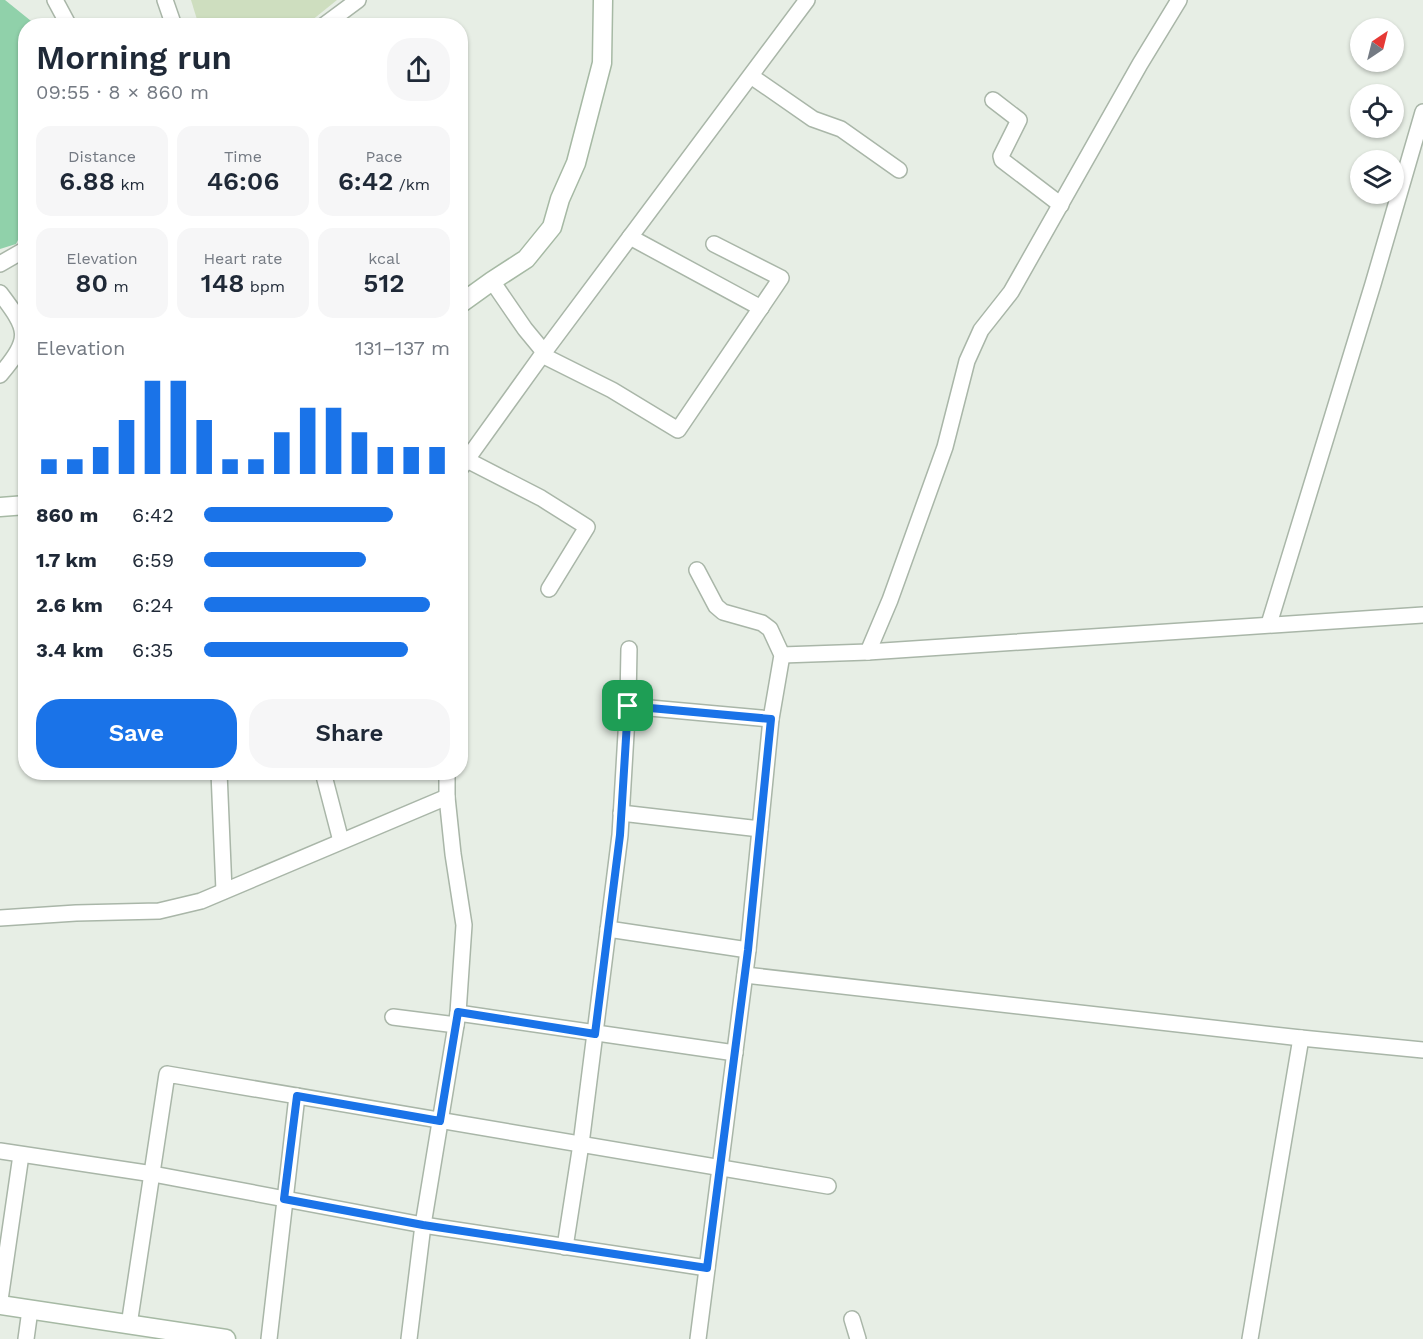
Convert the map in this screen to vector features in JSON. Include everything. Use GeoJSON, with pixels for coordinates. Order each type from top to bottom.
{"type":"FeatureCollection","features":[{"type":"Feature","properties":{"kind":"street"},"geometry":{"type":"LineString","coordinates":[[55,0],[65,18]]}},
{"type":"Feature","properties":{"kind":"street"},"geometry":{"type":"LineString","coordinates":[[165,0],[171,18]]}},
{"type":"Feature","properties":{"kind":"street"},"geometry":{"type":"LineString","coordinates":[[333,18],[358,0]]}},
{"type":"Feature","properties":{"kind":"street"},"geometry":{"type":"LineString","coordinates":[[468,298],[526,259],[552,227],[560,199],[576,163],[602,63],[603,0]]}},
{"type":"Feature","properties":{"kind":"street"},"geometry":{"type":"LineString","coordinates":[[468,459],[543,353],[807,0]]}},
{"type":"Feature","properties":{"kind":"street"},"geometry":{"type":"LineString","coordinates":[[868,652],[890,600],[945,447],[967,361],[981,330],[1011,292],[1140,64],[1179,0]]}},
{"type":"Feature","properties":{"kind":"street"},"geometry":{"type":"LineString","coordinates":[[750,76],[813,119],[841,129],[899,170]]}},
{"type":"Feature","properties":{"kind":"street"},"geometry":{"type":"LineString","coordinates":[[993,100],[1019,120],[1001,156],[1002,160],[1061,205]]}},
{"type":"Feature","properties":{"kind":"street"},"geometry":{"type":"LineString","coordinates":[[1269,624],[1423,112]]}},
{"type":"Feature","properties":{"kind":"street"},"geometry":{"type":"LineString","coordinates":[[630,237],[761,308]]}},
{"type":"Feature","properties":{"kind":"street"},"geometry":{"type":"LineString","coordinates":[[492,281],[543,353],[612,390],[678,430],[781,278],[714,244]]}},
{"type":"Feature","properties":{"kind":"street"},"geometry":{"type":"LineString","coordinates":[[0,264],[18,254]]}},
{"type":"Feature","properties":{"kind":"street"},"geometry":{"type":"LineString","coordinates":[[0,292],[18,316]]}},
{"type":"Feature","properties":{"kind":"street"},"geometry":{"type":"LineString","coordinates":[[0,375],[18,350]]}},
{"type":"Feature","properties":{"kind":"street"},"geometry":{"type":"LineString","coordinates":[[468,467],[535,495],[587,527],[549,589]]}},
{"type":"Feature","properties":{"kind":"street"},"geometry":{"type":"LineString","coordinates":[[0,507],[18,506]]}},
{"type":"Feature","properties":{"kind":"street"},"geometry":{"type":"LineString","coordinates":[[697,570],[716,606],[723,612],[762,623],[770,629],[782,655],[771,719],[748,950],[698,1339]]}},
{"type":"Feature","properties":{"kind":"street"},"geometry":{"type":"LineString","coordinates":[[782,655],[868,652],[1423,615]]}},
{"type":"Feature","properties":{"kind":"street"},"geometry":{"type":"LineString","coordinates":[[565,1247],[581,1144],[621,813],[628,706],[628,649]]}},
{"type":"Feature","properties":{"kind":"street"},"geometry":{"type":"LineString","coordinates":[[628,706],[771,719]]}},
{"type":"Feature","properties":{"kind":"street"},"geometry":{"type":"LineString","coordinates":[[219,780],[224,891]]}},
{"type":"Feature","properties":{"kind":"street"},"geometry":{"type":"LineString","coordinates":[[325,780],[341,841]]}},
{"type":"Feature","properties":{"kind":"street"},"geometry":{"type":"LineString","coordinates":[[408,1339],[423,1225],[457,1019],[464,925],[453,854],[447,780]]}},
{"type":"Feature","properties":{"kind":"street"},"geometry":{"type":"LineString","coordinates":[[0,918],[76,913],[159,912],[201,901],[447,797]]}},
{"type":"Feature","properties":{"kind":"street"},"geometry":{"type":"LineString","coordinates":[[621,813],[760,829]]}},
{"type":"Feature","properties":{"kind":"street"},"geometry":{"type":"LineString","coordinates":[[608,929],[748,950]]}},
{"type":"Feature","properties":{"kind":"street"},"geometry":{"type":"LineString","coordinates":[[745,975],[1423,1050]]}},
{"type":"Feature","properties":{"kind":"street"},"geometry":{"type":"LineString","coordinates":[[393,1017],[457,1019],[595,1034],[735,1053]]}},
{"type":"Feature","properties":{"kind":"street"},"geometry":{"type":"LineString","coordinates":[[1250,1339],[1301,1038]]}},
{"type":"Feature","properties":{"kind":"street"},"geometry":{"type":"LineString","coordinates":[[129,1325],[167,1074],[828,1186]]}},
{"type":"Feature","properties":{"kind":"street"},"geometry":{"type":"LineString","coordinates":[[269,1339],[297,1096]]}},
{"type":"Feature","properties":{"kind":"street"},"geometry":{"type":"LineString","coordinates":[[0,1151],[153,1174],[423,1225],[707,1268]]}},
{"type":"Feature","properties":{"kind":"street"},"geometry":{"type":"LineString","coordinates":[[0,1300],[21,1155]]}},
{"type":"Feature","properties":{"kind":"street"},"geometry":{"type":"LineString","coordinates":[[0,1305],[129,1325],[172,1335],[226,1339]]}},
{"type":"Feature","properties":{"kind":"street"},"geometry":{"type":"LineString","coordinates":[[26,1339],[30,1310]]}},
{"type":"Feature","properties":{"kind":"street"},"geometry":{"type":"LineString","coordinates":[[852,1319],[858,1339]]}},
{"type":"Feature","properties":{"kind":"shaded area"},"geometry":{"type":"Polygon","coordinates":[[[0,0],[5,0],[27,18],[18,18],[18,240],[16,244],[0,249],[0,0]]]}},
{"type":"Feature","properties":{"kind":"shaded area"},"geometry":{"type":"Polygon","coordinates":[[[191,0],[337,0],[315,18],[197,18],[191,0]]]}},
{"type":"Feature","properties":{"kind":"route"},"geometry":{"type":"LineString","coordinates":[[628,706],[771,719],[748,950],[707,1268],[423,1225],[284,1199],[297,1096],[440,1121],[458,1012],[595,1034],[620,835],[628,706]]}}]}
